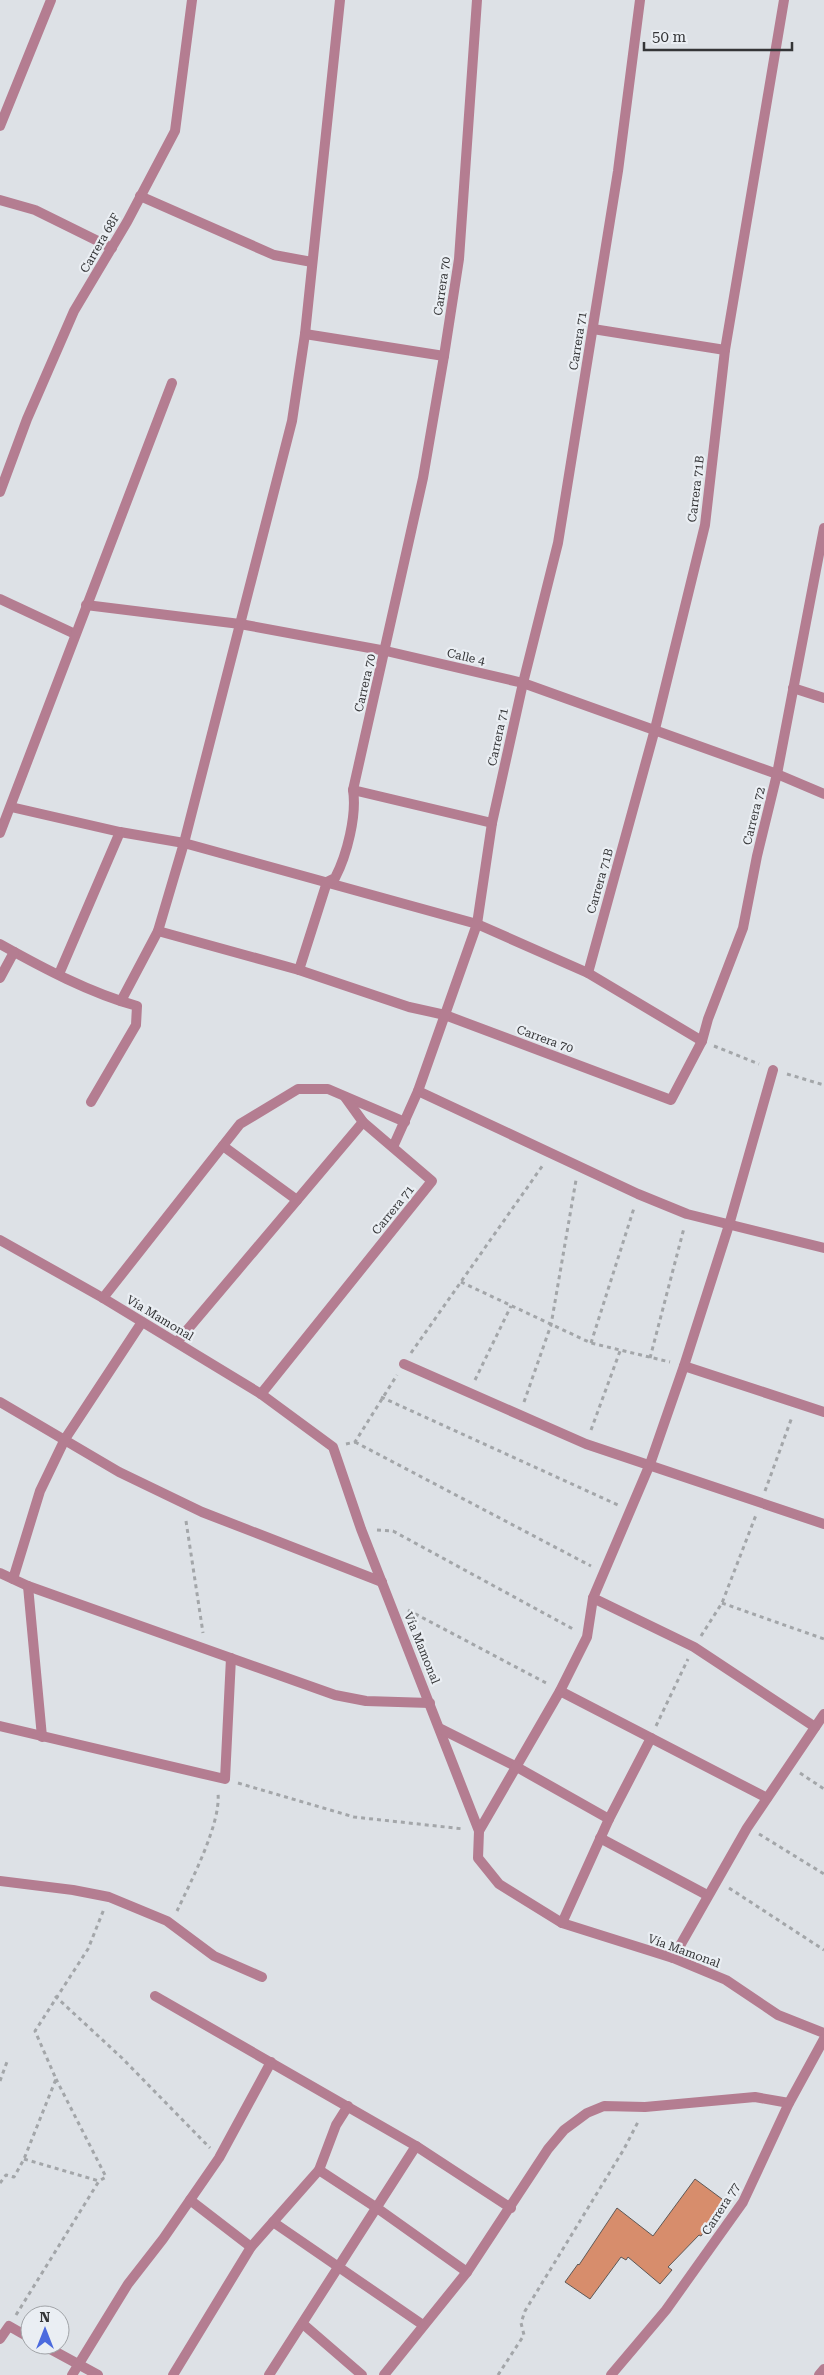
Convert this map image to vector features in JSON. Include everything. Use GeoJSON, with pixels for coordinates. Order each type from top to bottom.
{"type":"FeatureCollection","features":[{"type":"Feature","properties":{"kind":"street"},"geometry":{"type":"LineString","coordinates":[[0,126],[51,0]]}},
{"type":"Feature","properties":{"kind":"street","name":"Carrera 68F"},"geometry":{"type":"LineString","coordinates":[[0,492],[27,420],[74,311],[112,248],[175,131],[192,0]]}},
{"type":"Feature","properties":{"kind":"street"},"geometry":{"type":"LineString","coordinates":[[121,1001],[158,931],[184,843],[292,422],[305,334],[340,0]]}},
{"type":"Feature","properties":{"kind":"street","name":"Carrera 70"},"geometry":{"type":"LineString","coordinates":[[477,0],[459,259],[423,478],[386,651],[353,790],[356,806],[340,869],[335,878],[327,882],[299,970],[409,1007],[445,1015],[671,1100]]}},
{"type":"Feature","properties":{"kind":"street","name":"Carrera 71"},"geometry":{"type":"LineString","coordinates":[[261,1394],[432,1181],[393,1147],[418,1091],[477,924],[492,823],[523,683],[558,542],[618,171],[640,0]]}},
{"type":"Feature","properties":{"kind":"street","name":"Carrera 71B"},"geometry":{"type":"LineString","coordinates":[[588,973],[655,729],[704,525],[726,350],[784,0]]}},
{"type":"Feature","properties":{"kind":"street"},"geometry":{"type":"LineString","coordinates":[[140,196],[274,256],[312,262]]}},
{"type":"Feature","properties":{"kind":"street"},"geometry":{"type":"LineString","coordinates":[[0,200],[35,210],[112,248]]}},
{"type":"Feature","properties":{"kind":"street"},"geometry":{"type":"LineString","coordinates":[[593,329],[726,350]]}},
{"type":"Feature","properties":{"kind":"street"},"geometry":{"type":"LineString","coordinates":[[305,334],[444,356]]}},
{"type":"Feature","properties":{"kind":"street"},"geometry":{"type":"LineString","coordinates":[[0,833],[12,807],[75,634],[172,383]]}},
{"type":"Feature","properties":{"kind":"street","name":"Carrera 72"},"geometry":{"type":"LineString","coordinates":[[671,1100],[702,1041],[708,1019],[742,928],[777,774],[824,528]]}},
{"type":"Feature","properties":{"kind":"street"},"geometry":{"type":"LineString","coordinates":[[0,599],[75,634]]}},
{"type":"Feature","properties":{"kind":"street","name":"Calle 4"},"geometry":{"type":"LineString","coordinates":[[86,605],[240,624],[386,651],[523,683],[655,729],[777,774],[824,794]]}},
{"type":"Feature","properties":{"kind":"street"},"geometry":{"type":"LineString","coordinates":[[793,688],[824,698]]}},
{"type":"Feature","properties":{"kind":"street"},"geometry":{"type":"LineString","coordinates":[[353,790],[492,823]]}},
{"type":"Feature","properties":{"kind":"street"},"geometry":{"type":"LineString","coordinates":[[12,807],[120,832],[184,843],[477,924],[588,973],[702,1041]]}},
{"type":"Feature","properties":{"kind":"street"},"geometry":{"type":"LineString","coordinates":[[59,974],[120,832]]}},
{"type":"Feature","properties":{"kind":"street"},"geometry":{"type":"LineString","coordinates":[[158,931],[299,970]]}},
{"type":"Feature","properties":{"kind":"street"},"geometry":{"type":"LineString","coordinates":[[0,944],[59,974],[121,1001],[138,1006],[136,1025],[91,1102]]}},
{"type":"Feature","properties":{"kind":"street"},"geometry":{"type":"LineString","coordinates":[[0,978],[14,952]]}},
{"type":"Feature","properties":{"kind":"street"},"geometry":{"type":"LineString","coordinates":[[479,1831],[560,1691],[587,1637],[593,1598],[650,1464],[684,1366],[729,1225],[774,1070]]}},
{"type":"Feature","properties":{"kind":"street"},"geometry":{"type":"LineString","coordinates":[[103,1298],[240,1124],[298,1089],[328,1088],[404,1122]]}},
{"type":"Feature","properties":{"kind":"street"},"geometry":{"type":"LineString","coordinates":[[418,1091],[578,1167],[687,1214],[824,1248]]}},
{"type":"Feature","properties":{"kind":"street"},"geometry":{"type":"LineString","coordinates":[[344,1096],[363,1122],[393,1147]]}},
{"type":"Feature","properties":{"kind":"street"},"geometry":{"type":"LineString","coordinates":[[177,1342],[363,1122]]}},
{"type":"Feature","properties":{"kind":"street"},"geometry":{"type":"LineString","coordinates":[[224,1146],[297,1200]]}},
{"type":"Feature","properties":{"kind":"street","name":"Vía Mamonal"},"geometry":{"type":"LineString","coordinates":[[0,1240],[177,1342],[261,1394],[333,1446],[361,1528],[441,1729],[479,1831],[478,1858],[499,1884],[562,1923],[673,1958],[726,1980],[778,2015],[824,2033]]}},
{"type":"Feature","properties":{"kind":"street"},"geometry":{"type":"LineString","coordinates":[[13,1579],[40,1491],[65,1439],[142,1322]]}},
{"type":"Feature","properties":{"kind":"street"},"geometry":{"type":"LineString","coordinates":[[404,1364],[468,1394],[586,1444],[824,1524]]}},
{"type":"Feature","properties":{"kind":"street"},"geometry":{"type":"LineString","coordinates":[[684,1366],[824,1412]]}},
{"type":"Feature","properties":{"kind":"street"},"geometry":{"type":"LineString","coordinates":[[0,1402],[119,1472],[183,1503],[382,1582]]}},
{"type":"Feature","properties":{"kind":"street"},"geometry":{"type":"LineString","coordinates":[[0,1573],[28,1586],[335,1695],[366,1701],[430,1703]]}},
{"type":"Feature","properties":{"kind":"street"},"geometry":{"type":"LineString","coordinates":[[28,1586],[42,1737]]}},
{"type":"Feature","properties":{"kind":"street"},"geometry":{"type":"LineString","coordinates":[[593,1598],[694,1647],[815,1727]]}},
{"type":"Feature","properties":{"kind":"street"},"geometry":{"type":"LineString","coordinates":[[0,1726],[221,1778],[231,1658]]}},
{"type":"Feature","properties":{"kind":"street"},"geometry":{"type":"LineString","coordinates":[[560,1691],[767,1798]]}},
{"type":"Feature","properties":{"kind":"street"},"geometry":{"type":"LineString","coordinates":[[673,1958],[716,1879],[747,1828],[824,1714]]}},
{"type":"Feature","properties":{"kind":"street"},"geometry":{"type":"LineString","coordinates":[[441,1729],[515,1766],[609,1819]]}},
{"type":"Feature","properties":{"kind":"street"},"geometry":{"type":"LineString","coordinates":[[562,1923],[609,1819],[651,1738]]}},
{"type":"Feature","properties":{"kind":"street"},"geometry":{"type":"LineString","coordinates":[[600,1838],[707,1895]]}},
{"type":"Feature","properties":{"kind":"street"},"geometry":{"type":"LineString","coordinates":[[0,1881],[73,1890],[109,1897],[171,1925],[214,1956],[262,1977]]}},
{"type":"Feature","properties":{"kind":"street"},"geometry":{"type":"LineString","coordinates":[[154,1996],[416,2146],[510,2208]]}},
{"type":"Feature","properties":{"kind":"street","name":"Carrera 77"},"geometry":{"type":"LineString","coordinates":[[611,2375],[666,2310],[744,2202],[789,2103],[824,2039]]}},
{"type":"Feature","properties":{"kind":"street"},"geometry":{"type":"LineString","coordinates":[[72,2375],[80,2365],[128,2284],[219,2158],[270,2062]]}},
{"type":"Feature","properties":{"kind":"street"},"geometry":{"type":"LineString","coordinates":[[384,2375],[393,2367],[423,2325],[467,2272],[548,2149],[564,2130],[587,2113],[604,2106],[645,2108],[755,2097],[789,2103]]}},
{"type":"Feature","properties":{"kind":"street"},"geometry":{"type":"LineString","coordinates":[[173,2375],[250,2247],[318,2170],[336,2125],[348,2106]]}},
{"type":"Feature","properties":{"kind":"street"},"geometry":{"type":"LineString","coordinates":[[269,2375],[416,2146]]}},
{"type":"Feature","properties":{"kind":"street"},"geometry":{"type":"LineString","coordinates":[[318,2170],[377,2208],[467,2272]]}},
{"type":"Feature","properties":{"kind":"street"},"geometry":{"type":"LineString","coordinates":[[190,2200],[250,2247]]}},
{"type":"Feature","properties":{"kind":"street"},"geometry":{"type":"LineString","coordinates":[[273,2222],[340,2266],[423,2325]]}},
{"type":"Feature","properties":{"kind":"street"},"geometry":{"type":"LineString","coordinates":[[303,2324],[362,2375]]}},
{"type":"Feature","properties":{"kind":"street"},"geometry":{"type":"LineString","coordinates":[[0,2339],[9,2326],[20,2332]]}},
{"type":"Feature","properties":{"kind":"street"},"geometry":{"type":"LineString","coordinates":[[62,2355],[98,2375]]}},
{"type":"Feature","properties":{"kind":"street"},"geometry":{"type":"LineString","coordinates":[[819,2375],[824,2369]]}},
{"type":"Feature","properties":{"kind":"path"},"geometry":{"type":"LineString","coordinates":[[355,1442],[381,1397],[552,1153]]}},
{"type":"Feature","properties":{"kind":"path"},"geometry":{"type":"LineString","coordinates":[[519,1416],[550,1326],[578,1167]]}},
{"type":"Feature","properties":{"kind":"path"},"geometry":{"type":"LineString","coordinates":[[591,1343],[638,1194]]}},
{"type":"Feature","properties":{"kind":"path"},"geometry":{"type":"LineString","coordinates":[[650,1358],[687,1214]]}},
{"type":"Feature","properties":{"kind":"path"},"geometry":{"type":"LineString","coordinates":[[461,1282],[550,1326],[591,1343],[684,1366]]}},
{"type":"Feature","properties":{"kind":"path"},"geometry":{"type":"LineString","coordinates":[[468,1394],[511,1306]]}},
{"type":"Feature","properties":{"kind":"path"},"geometry":{"type":"LineString","coordinates":[[586,1444],[620,1351]]}},
{"type":"Feature","properties":{"kind":"path"},"geometry":{"type":"LineString","coordinates":[[381,1397],[631,1511]]}},
{"type":"Feature","properties":{"kind":"path"},"geometry":{"type":"LineString","coordinates":[[651,1738],[694,1647],[722,1603],[798,1402]]}},
{"type":"Feature","properties":{"kind":"path"},"geometry":{"type":"LineString","coordinates":[[333,1446],[355,1442],[605,1573]]}},
{"type":"Feature","properties":{"kind":"path"},"geometry":{"type":"LineString","coordinates":[[183,1503],[206,1650]]}},
{"type":"Feature","properties":{"kind":"path"},"geometry":{"type":"LineString","coordinates":[[361,1528],[393,1532],[587,1637]]}},
{"type":"Feature","properties":{"kind":"path"},"geometry":{"type":"LineString","coordinates":[[389,1600],[560,1691]]}},
{"type":"Feature","properties":{"kind":"path"},"geometry":{"type":"LineString","coordinates":[[722,1603],[824,1639]]}},
{"type":"Feature","properties":{"kind":"path"},"geometry":{"type":"LineString","coordinates":[[789,1766],[824,1789]]}},
{"type":"Feature","properties":{"kind":"path"},"geometry":{"type":"LineString","coordinates":[[171,1925],[212,1830],[219,1802],[221,1778],[354,1816],[479,1831]]}},
{"type":"Feature","properties":{"kind":"path"},"geometry":{"type":"LineString","coordinates":[[747,1828],[824,1874]]}},
{"type":"Feature","properties":{"kind":"path"},"geometry":{"type":"LineString","coordinates":[[716,1879],[824,1950]]}},
{"type":"Feature","properties":{"kind":"path"},"geometry":{"type":"LineString","coordinates":[[9,2326],[99,2181],[106,2177],[56,2079],[35,2031],[55,1996],[88,1949],[109,1897]]}},
{"type":"Feature","properties":{"kind":"path"},"geometry":{"type":"LineString","coordinates":[[55,1996],[122,2058],[219,2158]]}},
{"type":"Feature","properties":{"kind":"path"},"geometry":{"type":"LineString","coordinates":[[0,2081],[8,2059]]}},
{"type":"Feature","properties":{"kind":"path"},"geometry":{"type":"LineString","coordinates":[[1,2180],[6,2175],[14,2177],[24,2159],[56,2079]]}},
{"type":"Feature","properties":{"kind":"path"},"geometry":{"type":"LineString","coordinates":[[498,2375],[524,2335],[521,2323],[525,2311],[624,2149],[645,2108]]}},
{"type":"Feature","properties":{"kind":"path"},"geometry":{"type":"LineString","coordinates":[[24,2159],[99,2181]]}},
{"type":"Feature","properties":{"kind":"building"},"geometry":{"type":"Polygon","coordinates":[[[695,2179],[726,2202],[701,2236],[699,2235],[668,2267],[672,2270],[660,2284],[628,2257],[626,2260],[621,2257],[590,2299],[565,2282],[579,2265],[617,2208],[653,2236],[695,2179]]]}}]}
